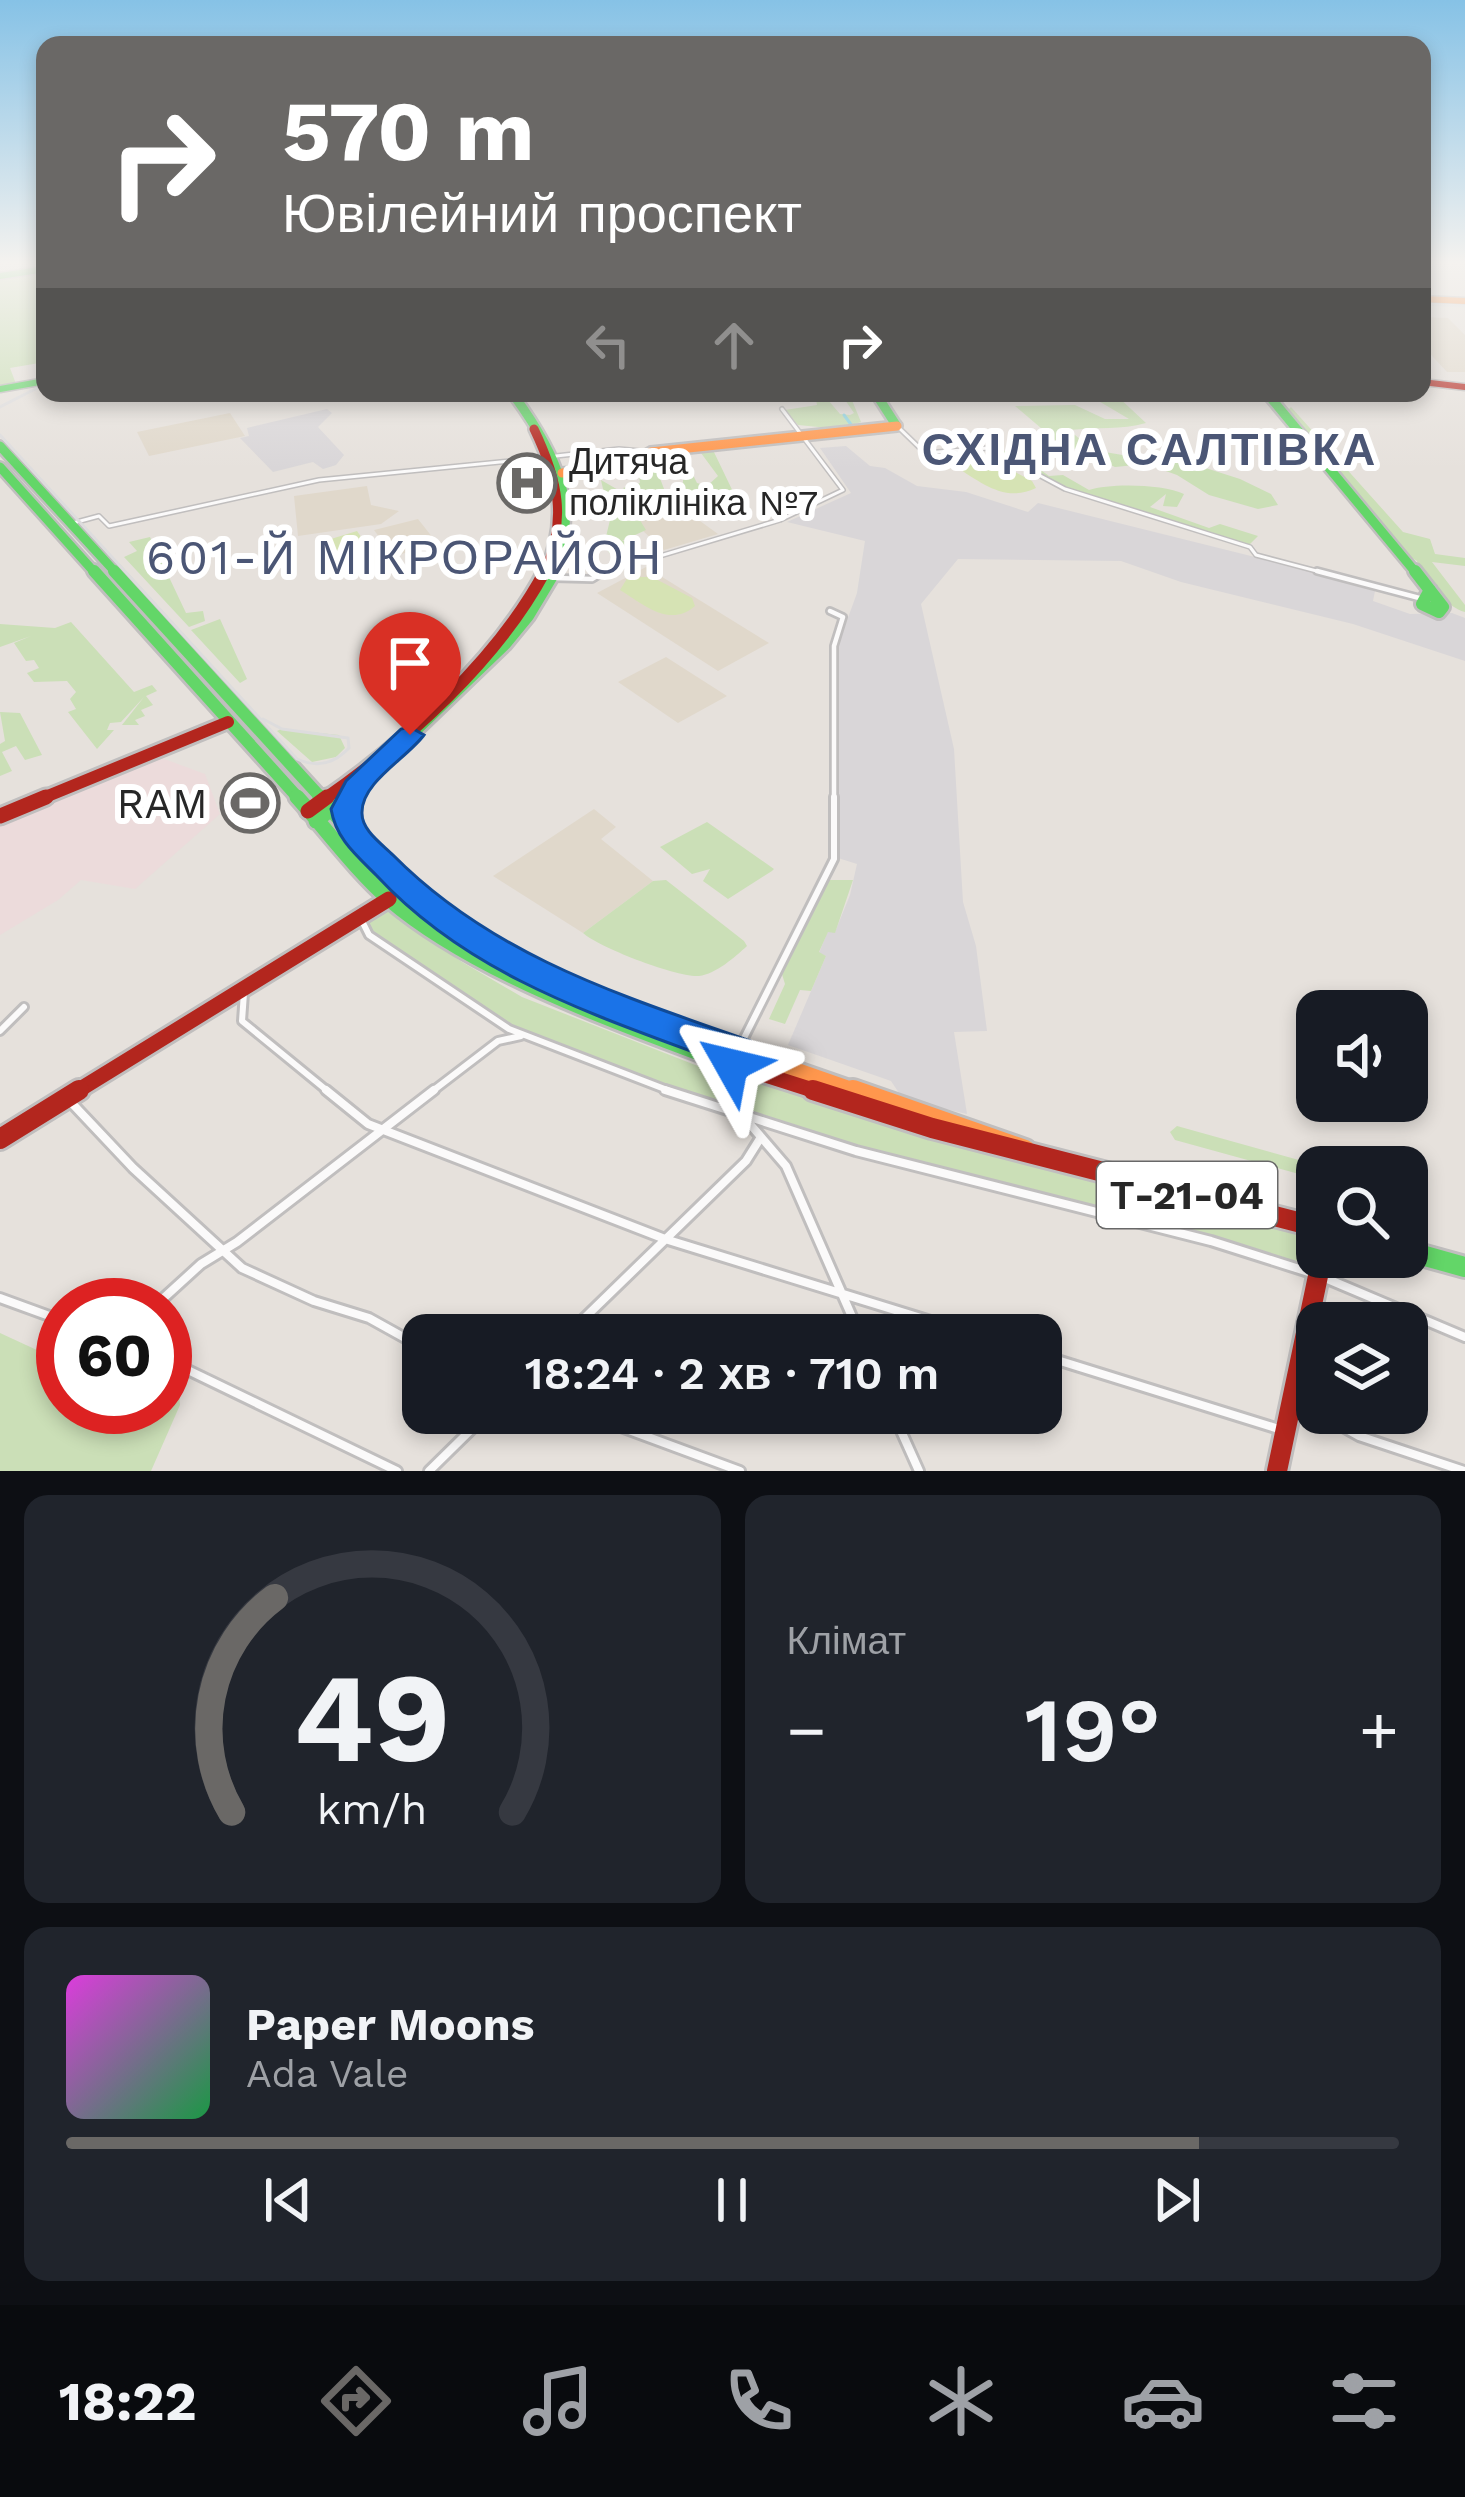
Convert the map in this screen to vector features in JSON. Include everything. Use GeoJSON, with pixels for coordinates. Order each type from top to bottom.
{"type":"FeatureCollection","features":[{"type":"Feature","properties":{"kind":"main road"},"geometry":{"type":"LineString","coordinates":[[0,388],[36,382]]}},
{"type":"Feature","properties":{"kind":"main road"},"geometry":{"type":"LineString","coordinates":[[1431,383],[1465,387]]}},
{"type":"Feature","properties":{"kind":"main road"},"geometry":{"type":"LineString","coordinates":[[312,816],[354,783],[508,634],[549,578],[569,514],[562,473],[517,402]]}},
{"type":"Feature","properties":{"kind":"main road"},"geometry":{"type":"LineString","coordinates":[[562,473],[623,468],[651,452],[897,426],[882,402]]}},
{"type":"Feature","properties":{"kind":"main road"},"geometry":{"type":"LineString","coordinates":[[1274,402],[1426,595]]}},
{"type":"Feature","properties":{"kind":"main road"},"geometry":{"type":"LineString","coordinates":[[0,446],[406,888],[458,931],[527,971],[734,1058]]}},
{"type":"Feature","properties":{"kind":"main road"},"geometry":{"type":"LineString","coordinates":[[549,578],[561,516],[552,456]]}},
{"type":"Feature","properties":{"kind":"main road"},"geometry":{"type":"LineString","coordinates":[[0,467],[389,899],[446,941],[559,1001],[734,1058]]}},
{"type":"Feature","properties":{"kind":"main road"},"geometry":{"type":"LineString","coordinates":[[15,484],[32,480]]}},
{"type":"Feature","properties":{"kind":"main road"},"geometry":{"type":"LineString","coordinates":[[53,528],[71,523]]}},
{"type":"Feature","properties":{"kind":"main road"},"geometry":{"type":"LineString","coordinates":[[155,642],[172,636]]}},
{"type":"Feature","properties":{"kind":"main road"},"geometry":{"type":"LineString","coordinates":[[0,816],[244,716]]}},
{"type":"Feature","properties":{"kind":"main road"},"geometry":{"type":"LineString","coordinates":[[305,781],[331,788],[354,783]]}},
{"type":"Feature","properties":{"kind":"main road"},"geometry":{"type":"LineString","coordinates":[[350,829],[346,806],[354,783]]}},
{"type":"Feature","properties":{"kind":"main road"},"geometry":{"type":"LineString","coordinates":[[0,1139],[406,888]]}},
{"type":"Feature","properties":{"kind":"main road","name":"Т-21-04"},"geometry":{"type":"LineString","coordinates":[[734,1058],[1058,1163],[1296,1221]]}},
{"type":"Feature","properties":{"kind":"main road"},"geometry":{"type":"LineString","coordinates":[[1428,1257],[1465,1267]]}},
{"type":"Feature","properties":{"kind":"main road"},"geometry":{"type":"LineString","coordinates":[[1277,1471],[1317,1278]]}},
{"type":"Feature","properties":{"kind":"street"},"geometry":{"type":"LineString","coordinates":[[549,578],[592,579],[605,571],[780,520],[843,490],[782,409]]}},
{"type":"Feature","properties":{"kind":"street"},"geometry":{"type":"LineString","coordinates":[[897,426],[923,453],[988,448],[1076,494],[1250,547],[1256,555],[1426,595]]}},
{"type":"Feature","properties":{"kind":"street"},"geometry":{"type":"LineString","coordinates":[[71,523],[99,516],[109,526],[294,486],[619,449],[651,452]]}},
{"type":"Feature","properties":{"kind":"street"},"geometry":{"type":"LineString","coordinates":[[830,611],[842,617],[834,646],[833,860],[734,1058],[728,1083],[737,1111],[786,1166],[851,1314]]}},
{"type":"Feature","properties":{"kind":"street"},"geometry":{"type":"LineString","coordinates":[[360,917],[369,935],[492,1019],[634,1081],[856,1151],[1144,1223],[1296,1268]]}},
{"type":"Feature","properties":{"kind":"street"},"geometry":{"type":"LineString","coordinates":[[244,987],[242,1021],[368,1124],[665,1239],[907,1314]]}},
{"type":"Feature","properties":{"kind":"street"},"geometry":{"type":"LineString","coordinates":[[0,1031],[24,1007]]}},
{"type":"Feature","properties":{"kind":"street"},"geometry":{"type":"LineString","coordinates":[[188,1278],[498,1041],[510,1035],[530,1037]]}},
{"type":"Feature","properties":{"kind":"street"},"geometry":{"type":"LineString","coordinates":[[67,1098],[242,1268],[314,1301],[369,1318],[402,1336]]}},
{"type":"Feature","properties":{"kind":"street"},"geometry":{"type":"LineString","coordinates":[[588,1314],[746,1161],[761,1137]]}},
{"type":"Feature","properties":{"kind":"street"},"geometry":{"type":"LineString","coordinates":[[1325,1278],[1465,1337]]}},
{"type":"Feature","properties":{"kind":"street"},"geometry":{"type":"LineString","coordinates":[[0,1298],[36,1311]]}},
{"type":"Feature","properties":{"kind":"street"},"geometry":{"type":"LineString","coordinates":[[1062,1362],[1285,1431]]}},
{"type":"Feature","properties":{"kind":"street"},"geometry":{"type":"LineString","coordinates":[[192,1372],[397,1471]]}},
{"type":"Feature","properties":{"kind":"street"},"geometry":{"type":"LineString","coordinates":[[429,1471],[467,1434]]}},
{"type":"Feature","properties":{"kind":"street"},"geometry":{"type":"LineString","coordinates":[[640,1434],[740,1471]]}},
{"type":"Feature","properties":{"kind":"street"},"geometry":{"type":"LineString","coordinates":[[902,1434],[919,1471]]}},
{"type":"Feature","properties":{"kind":"street"},"geometry":{"type":"LineString","coordinates":[[1355,1434],[1463,1471]]}},
{"type":"Feature","properties":{"kind":"shaded area"},"geometry":{"type":"Polygon","coordinates":[[[1431,332],[1465,335],[1465,372],[1447,372],[1431,355],[1431,332]]]}},
{"type":"Feature","properties":{"kind":"shaded area"},"geometry":{"type":"Polygon","coordinates":[[[327,409],[332,413],[318,427],[344,455],[336,465],[323,469],[313,462],[273,472],[240,438],[249,436],[247,428],[327,409]]]}},
{"type":"Feature","properties":{"kind":"shaded area"},"geometry":{"type":"Polygon","coordinates":[[[230,413],[245,436],[149,456],[137,432],[230,413]]]}},
{"type":"Feature","properties":{"kind":"shaded area"},"geometry":{"type":"Polygon","coordinates":[[[846,446],[870,466],[885,468],[917,486],[966,492],[1028,512],[1038,503],[1375,591],[1373,601],[1410,614],[1452,613],[1465,618],[1465,661],[1353,624],[1181,582],[1121,561],[958,559],[921,604],[954,749],[963,902],[976,946],[987,1031],[954,1032],[967,1114],[903,1099],[891,1081],[788,1045],[826,956],[819,953],[828,931],[835,932],[850,895],[857,864],[838,858],[837,648],[857,593],[865,541],[787,522],[851,493],[820,448],[846,446]]]}},
{"type":"Feature","properties":{"kind":"shaded area"},"geometry":{"type":"Polygon","coordinates":[[[367,486],[371,505],[399,511],[381,524],[298,536],[294,496],[367,486]]]}},
{"type":"Feature","properties":{"kind":"shaded area"},"geometry":{"type":"Polygon","coordinates":[[[689,513],[718,534],[664,550],[632,521],[689,513]]]}},
{"type":"Feature","properties":{"kind":"shaded area"},"geometry":{"type":"Polygon","coordinates":[[[418,519],[433,538],[425,548],[393,556],[374,530],[418,519]]]}},
{"type":"Feature","properties":{"kind":"shaded area"},"geometry":{"type":"Polygon","coordinates":[[[646,567],[769,643],[718,671],[597,593],[646,567]]]}},
{"type":"Feature","properties":{"kind":"shaded area"},"geometry":{"type":"Polygon","coordinates":[[[666,657],[727,696],[678,723],[618,682],[666,657]]]}},
{"type":"Feature","properties":{"kind":"shaded area"},"geometry":{"type":"Polygon","coordinates":[[[159,757],[205,774],[220,814],[135,889],[81,880],[58,900],[0,935],[0,821],[159,757]]]}},
{"type":"Feature","properties":{"kind":"shaded area"},"geometry":{"type":"Polygon","coordinates":[[[594,809],[616,827],[601,839],[653,881],[583,933],[493,876],[594,809]]]}},
{"type":"Feature","properties":{"kind":"green space"},"geometry":{"type":"Polygon","coordinates":[[[0,332],[36,332],[36,364],[10,368],[16,384],[0,388],[0,332]]]}},
{"type":"Feature","properties":{"kind":"green space"},"geometry":{"type":"Polygon","coordinates":[[[830,402],[840,414],[850,415],[854,413],[846,402],[853,402],[861,422],[839,429],[798,425],[785,410],[830,402]]]}},
{"type":"Feature","properties":{"kind":"green space"},"geometry":{"type":"Polygon","coordinates":[[[1100,402],[1124,402],[1146,423],[1069,430],[1093,450],[1152,460],[1165,455],[1240,479],[1271,494],[1278,505],[1258,509],[1209,495],[1177,475],[1146,464],[1115,467],[1055,440],[1015,406],[1075,405],[1105,419],[1129,419],[1100,402]]]}},
{"type":"Feature","properties":{"kind":"green space"},"geometry":{"type":"Polygon","coordinates":[[[1291,407],[1403,532],[1430,539],[1435,554],[1465,558],[1465,566],[1432,562],[1465,605],[1465,612],[1435,591],[1417,561],[1405,554],[1300,430],[1286,412],[1291,407]]]}},
{"type":"Feature","properties":{"kind":"green space"},"geometry":{"type":"Polygon","coordinates":[[[712,448],[737,500],[694,510],[683,494],[683,475],[671,459],[681,451],[697,483],[707,486],[718,476],[701,453],[712,448]]]}},
{"type":"Feature","properties":{"kind":"green space"},"geometry":{"type":"Polygon","coordinates":[[[999,451],[1014,451],[1049,476],[1063,475],[1089,490],[1136,486],[1175,491],[1184,494],[1177,507],[1163,506],[1166,494],[1150,507],[1209,528],[1220,524],[1258,536],[1249,545],[1120,507],[1057,483],[999,451]]]}},
{"type":"Feature","properties":{"kind":"green space"},"geometry":{"type":"Polygon","coordinates":[[[651,455],[671,507],[633,509],[646,530],[622,541],[641,545],[610,554],[604,545],[610,520],[601,480],[627,495],[623,500],[647,505],[623,488],[640,483],[639,476],[652,476],[634,469],[651,455]]]}},
{"type":"Feature","properties":{"kind":"green space"},"geometry":{"type":"Polygon","coordinates":[[[987,457],[1032,481],[1036,488],[1014,493],[994,489],[956,467],[954,461],[987,457]]]}},
{"type":"Feature","properties":{"kind":"green space"},"geometry":{"type":"Polygon","coordinates":[[[357,531],[379,563],[336,571],[318,543],[357,531]]]}},
{"type":"Feature","properties":{"kind":"green space"},"geometry":{"type":"Polygon","coordinates":[[[150,537],[186,613],[203,611],[205,621],[189,627],[124,557],[137,551],[129,542],[150,537]]]}},
{"type":"Feature","properties":{"kind":"green space"},"geometry":{"type":"Polygon","coordinates":[[[628,577],[652,577],[692,598],[695,606],[676,615],[657,612],[620,590],[628,577]]]}},
{"type":"Feature","properties":{"kind":"green space"},"geometry":{"type":"Polygon","coordinates":[[[220,619],[247,679],[240,683],[191,630],[220,619]]]}},
{"type":"Feature","properties":{"kind":"green space"},"geometry":{"type":"Polygon","coordinates":[[[71,622],[134,692],[152,685],[157,691],[146,696],[153,705],[141,710],[145,716],[135,720],[139,725],[122,725],[144,697],[121,722],[110,723],[107,730],[114,730],[97,749],[68,712],[76,709],[70,699],[76,692],[67,681],[34,682],[27,673],[39,668],[34,660],[26,661],[14,643],[31,636],[0,647],[0,624],[55,628],[71,622]]]}},
{"type":"Feature","properties":{"kind":"green space"},"geometry":{"type":"Polygon","coordinates":[[[0,712],[20,713],[42,755],[25,760],[16,746],[2,752],[12,771],[0,776],[0,744],[5,741],[0,712]]]}},
{"type":"Feature","properties":{"kind":"green space"},"geometry":{"type":"Polygon","coordinates":[[[277,731],[339,735],[345,748],[336,757],[312,762],[277,731]]]}},
{"type":"Feature","properties":{"kind":"green space"},"geometry":{"type":"Polygon","coordinates":[[[707,822],[774,869],[728,899],[703,881],[710,869],[692,874],[660,847],[707,822]]]}},
{"type":"Feature","properties":{"kind":"green space"},"geometry":{"type":"Polygon","coordinates":[[[666,880],[747,946],[725,964],[699,976],[639,960],[583,933],[653,881],[666,880]]]}},
{"type":"Feature","properties":{"kind":"green space"},"geometry":{"type":"Polygon","coordinates":[[[826,880],[853,880],[835,933],[828,932],[819,952],[826,956],[811,991],[800,990],[785,1024],[769,1019],[785,984],[781,971],[826,880]]]}},
{"type":"Feature","properties":{"kind":"green space"},"geometry":{"type":"Polygon","coordinates":[[[381,904],[462,962],[522,997],[708,1070],[730,1072],[729,1083],[748,1080],[769,1085],[957,1146],[1292,1230],[1296,1268],[1211,1241],[939,1174],[737,1111],[730,1096],[722,1106],[634,1080],[509,1029],[369,935],[360,917],[381,904]]]}},
{"type":"Feature","properties":{"kind":"green space"},"geometry":{"type":"Polygon","coordinates":[[[1177,1126],[1296,1159],[1296,1173],[1175,1140],[1170,1132],[1177,1126]]]}},
{"type":"Feature","properties":{"kind":"green space"},"geometry":{"type":"Polygon","coordinates":[[[0,1333],[36,1350],[36,1434],[167,1434],[151,1471],[0,1471],[0,1333]]]}},
{"type":"Feature","properties":{"kind":"waterway"},"geometry":{"type":"LineString","coordinates":[[844,415],[858,434]]}},
{"type":"Feature","properties":{"kind":"tram line"},"geometry":{"type":"LineString","coordinates":[[0,407],[36,389]]}},
{"type":"Feature","properties":{"kind":"tram line"},"geometry":{"type":"LineString","coordinates":[[0,435],[297,759],[318,764],[349,748],[348,738],[282,729],[263,719]]}},
{"type":"Feature","properties":{"kind":"traffic: fast"},"geometry":{"type":"LineString","coordinates":[[0,389],[36,383]]}},
{"type":"Feature","properties":{"kind":"traffic: fast"},"geometry":{"type":"LineString","coordinates":[[316,821],[480,670],[548,587],[568,523],[565,489],[551,451],[519,402]]}},
{"type":"Feature","properties":{"kind":"traffic: fast"},"geometry":{"type":"LineString","coordinates":[[882,402],[896,425]]}},
{"type":"Feature","properties":{"kind":"traffic: fast"},"geometry":{"type":"LineString","coordinates":[[1274,402],[1429,588],[1443,607],[1439,612]]}},
{"type":"Feature","properties":{"kind":"traffic: fast"},"geometry":{"type":"LineString","coordinates":[[0,446],[349,829],[442,919],[490,951],[561,986],[747,1053]]}},
{"type":"Feature","properties":{"kind":"traffic: fast"},"geometry":{"type":"LineString","coordinates":[[0,467],[389,899],[467,949],[548,991],[718,1060]]}},
{"type":"Feature","properties":{"kind":"traffic: fast"},"geometry":{"type":"LineString","coordinates":[[1430,590],[1422,604],[1439,612]]}},
{"type":"Feature","properties":{"kind":"traffic: fast"},"geometry":{"type":"LineString","coordinates":[[1428,1257],[1465,1267]]}},
{"type":"Feature","properties":{"kind":"traffic: slow"},"geometry":{"type":"LineString","coordinates":[[562,473],[623,468],[651,452],[897,426]]}},
{"type":"Feature","properties":{"kind":"traffic: slow"},"geometry":{"type":"LineString","coordinates":[[747,1053],[1025,1150]]}},
{"type":"Feature","properties":{"kind":"traffic: jam"},"geometry":{"type":"LineString","coordinates":[[1431,383],[1465,387]]}},
{"type":"Feature","properties":{"kind":"traffic: jam"},"geometry":{"type":"LineString","coordinates":[[308,811],[372,762],[451,690],[520,612],[544,576],[557,544],[561,514],[552,471],[534,429]]}},
{"type":"Feature","properties":{"kind":"traffic: jam"},"geometry":{"type":"LineString","coordinates":[[0,816],[228,722]]}},
{"type":"Feature","properties":{"kind":"traffic: jam"},"geometry":{"type":"LineString","coordinates":[[0,1139],[389,899]]}},
{"type":"Feature","properties":{"kind":"traffic: jam"},"geometry":{"type":"LineString","coordinates":[[718,1060],[932,1128],[1296,1222]]}},
{"type":"Feature","properties":{"kind":"traffic: jam"},"geometry":{"type":"LineString","coordinates":[[1277,1471],[1318,1278]]}},
{"type":"Feature","properties":{"kind":"place","name":"Дитяча поліклініка №7"},"geometry":{"type":"Point","coordinates":[527,483]}},
{"type":"Feature","properties":{"kind":"place","name":"RAM"},"geometry":{"type":"Point","coordinates":[250,803]}},
{"type":"Feature","properties":{"kind":"district","name":"СХІДНА САЛТІВКА"},"geometry":{"type":"Point","coordinates":[1150,449]}},
{"type":"Feature","properties":{"kind":"district","name":"601-Й МІКРОРАЙОН"},"geometry":{"type":"Point","coordinates":[405,557]}},
{"type":"Feature","properties":{"kind":"route"},"geometry":{"type":"LineString","coordinates":[[410,735],[356,787],[346,809],[350,829],[406,888],[458,931],[508,961],[566,990],[737,1052],[731,1065]]}}]}
